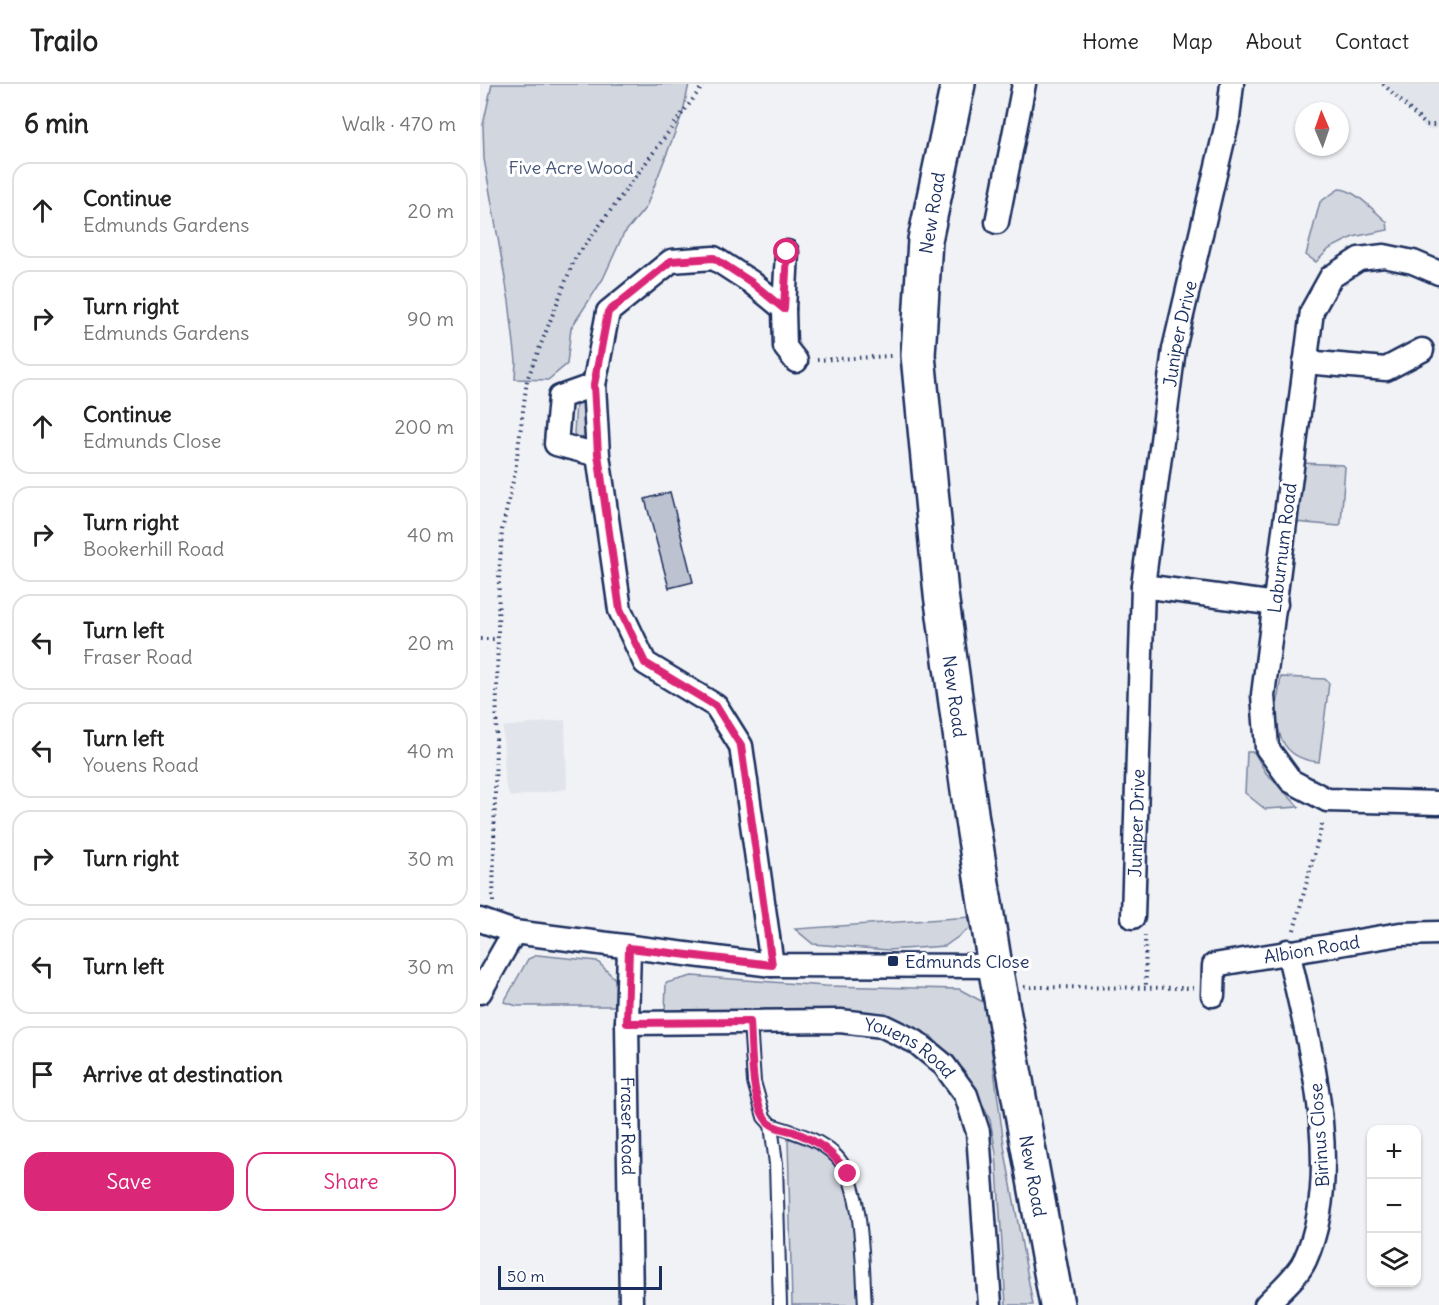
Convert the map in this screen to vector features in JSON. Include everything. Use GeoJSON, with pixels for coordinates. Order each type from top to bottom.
{"type":"FeatureCollection","features":[{"type":"Feature","properties":{"kind":"highway","name":"New Road"},"geometry":{"type":"LineString","coordinates":[[953,85],[925,240],[918,355],[941,594],[972,820],[997,977],[1058,1305]]}},
{"type":"Feature","properties":{"kind":"street"},"geometry":{"type":"LineString","coordinates":[[997,222],[1024,84]]}},
{"type":"Feature","properties":{"kind":"street","name":"Juniper Drive"},"geometry":{"type":"LineString","coordinates":[[1133,917],[1143,586],[1174,349],[1228,119],[1232,84]]}},
{"type":"Feature","properties":{"kind":"street"},"geometry":{"type":"LineString","coordinates":[[787,252],[785,347],[796,361]]}},
{"type":"Feature","properties":{"kind":"street","name":"Laburnum Road"},"geometry":{"type":"LineString","coordinates":[[1439,273],[1413,262],[1384,256],[1359,259],[1330,278],[1312,311],[1263,695],[1267,748],[1291,781],[1327,800],[1439,803]]}},
{"type":"Feature","properties":{"kind":"street"},"geometry":{"type":"LineString","coordinates":[[772,965],[741,746],[716,706],[645,663],[620,610],[598,454],[594,385],[608,312],[671,261],[714,258],[751,282],[784,309]]}},
{"type":"Feature","properties":{"kind":"street"},"geometry":{"type":"LineString","coordinates":[[1305,362],[1386,369],[1422,350]]}},
{"type":"Feature","properties":{"kind":"street"},"geometry":{"type":"LineString","coordinates":[[594,385],[560,397],[556,444],[598,454]]}},
{"type":"Feature","properties":{"kind":"street"},"geometry":{"type":"LineString","coordinates":[[1143,586],[1276,604]]}},
{"type":"Feature","properties":{"kind":"street"},"geometry":{"type":"LineString","coordinates":[[486,922],[514,932],[772,965],[997,977]]}},
{"type":"Feature","properties":{"kind":"street"},"geometry":{"type":"LineString","coordinates":[[480,992],[514,932]]}},
{"type":"Feature","properties":{"kind":"street","name":"Albion Road"},"geometry":{"type":"LineString","coordinates":[[1214,965],[1400,934],[1439,933]]}},
{"type":"Feature","properties":{"kind":"street","name":"Fraser Road"},"geometry":{"type":"LineString","coordinates":[[629,948],[627,1023],[631,1305]]}},
{"type":"Feature","properties":{"kind":"street","name":"Birinus Close"},"geometry":{"type":"LineString","coordinates":[[1266,1305],[1305,1262],[1323,1196],[1319,1107],[1307,1036],[1288,951]]}},
{"type":"Feature","properties":{"kind":"street"},"geometry":{"type":"LineString","coordinates":[[1213,995],[1214,965]]}},
{"type":"Feature","properties":{"kind":"street","name":"Youens Road"},"geometry":{"type":"LineString","coordinates":[[627,1023],[840,1021],[883,1026],[916,1042],[944,1065],[966,1095],[978,1132],[990,1305]]}},
{"type":"Feature","properties":{"kind":"lane"},"geometry":{"type":"LineString","coordinates":[[750,1022],[758,1100],[764,1117],[771,1125],[823,1145],[837,1157],[848,1174],[855,1195],[865,1305]]}},
{"type":"Feature","properties":{"kind":"lane"},"geometry":{"type":"LineString","coordinates":[[771,1125],[776,1164],[780,1305]]}},
{"type":"Feature","properties":{"kind":"path"},"geometry":{"type":"LineString","coordinates":[[486,922],[502,530],[515,472],[527,380],[574,260],[704,84]]}},
{"type":"Feature","properties":{"kind":"path"},"geometry":{"type":"LineString","coordinates":[[1383,84],[1426,125],[1439,125]]}},
{"type":"Feature","properties":{"kind":"path"},"geometry":{"type":"LineString","coordinates":[[796,361],[918,355]]}},
{"type":"Feature","properties":{"kind":"path"},"geometry":{"type":"LineString","coordinates":[[480,639],[497,639]]}},
{"type":"Feature","properties":{"kind":"path"},"geometry":{"type":"LineString","coordinates":[[1288,951],[1327,800]]}},
{"type":"Feature","properties":{"kind":"path"},"geometry":{"type":"LineString","coordinates":[[1133,917],[1144,933],[1146,989]]}},
{"type":"Feature","properties":{"kind":"path"},"geometry":{"type":"LineString","coordinates":[[997,977],[1146,989],[1195,988],[1214,965]]}},
{"type":"Feature","properties":{"kind":"shaded area"},"geometry":{"type":"Polygon","coordinates":[[[1382,84],[1439,84],[1439,128],[1428,130],[1382,84]]]}},
{"type":"Feature","properties":{"kind":"shaded area"},"geometry":{"type":"Polygon","coordinates":[[[565,720],[567,789],[510,797],[505,782],[503,727],[565,720]]]}},
{"type":"Feature","properties":{"kind":"green space","name":"Five Acre Wood"},"geometry":{"type":"Polygon","coordinates":[[[492,84],[689,84],[683,112],[646,207],[623,235],[603,279],[571,328],[567,364],[548,380],[515,379],[516,361],[509,301],[484,159],[483,125],[492,84]]]}},
{"type":"Feature","properties":{"kind":"green space"},"geometry":{"type":"Polygon","coordinates":[[[1339,189],[1352,193],[1364,202],[1387,222],[1388,230],[1353,237],[1329,249],[1316,262],[1306,255],[1320,202],[1339,189]]]}},
{"type":"Feature","properties":{"kind":"green space"},"geometry":{"type":"Polygon","coordinates":[[[582,399],[590,401],[591,440],[577,441],[574,433],[576,403],[582,399]]]}},
{"type":"Feature","properties":{"kind":"green space"},"geometry":{"type":"Polygon","coordinates":[[[1302,463],[1343,465],[1345,467],[1339,526],[1295,522],[1302,463]]]}},
{"type":"Feature","properties":{"kind":"green space"},"geometry":{"type":"Polygon","coordinates":[[[1281,677],[1325,679],[1329,683],[1319,762],[1303,759],[1291,752],[1279,732],[1277,705],[1281,677]]]}},
{"type":"Feature","properties":{"kind":"green space"},"geometry":{"type":"Polygon","coordinates":[[[1247,752],[1254,752],[1266,773],[1299,807],[1265,809],[1245,793],[1247,752]]]}},
{"type":"Feature","properties":{"kind":"green space"},"geometry":{"type":"Polygon","coordinates":[[[971,917],[972,927],[945,946],[888,950],[813,944],[795,929],[971,917]]]}},
{"type":"Feature","properties":{"kind":"green space"},"geometry":{"type":"Polygon","coordinates":[[[537,955],[597,961],[621,985],[618,1006],[517,1006],[504,1002],[528,959],[537,955]]]}},
{"type":"Feature","properties":{"kind":"green space"},"geometry":{"type":"Polygon","coordinates":[[[692,976],[825,986],[959,989],[985,1003],[1005,1152],[1033,1305],[1006,1305],[996,1153],[990,1120],[975,1089],[931,1036],[896,1022],[665,1013],[666,983],[692,976]]]}},
{"type":"Feature","properties":{"kind":"green space"},"geometry":{"type":"Polygon","coordinates":[[[799,1136],[820,1141],[850,1172],[869,1305],[792,1305],[788,1139],[799,1136]]]}},
{"type":"Feature","properties":{"kind":"building"},"geometry":{"type":"Polygon","coordinates":[[[670,492],[693,582],[669,588],[645,499],[670,492]]]}},
{"type":"Feature","properties":{"kind":"place","name":"Edmunds Close"},"geometry":{"type":"Point","coordinates":[893,961]}},
{"type":"Feature","properties":{"kind":"route"},"geometry":{"type":"LineString","coordinates":[[787,252],[784,309],[751,282],[714,258],[671,261],[608,312],[594,385],[598,454],[620,610],[645,663],[716,706],[741,746],[772,965],[629,948],[627,1023],[750,1022],[754,1082],[764,1117],[771,1125],[823,1145],[837,1157],[848,1174]]}}]}
